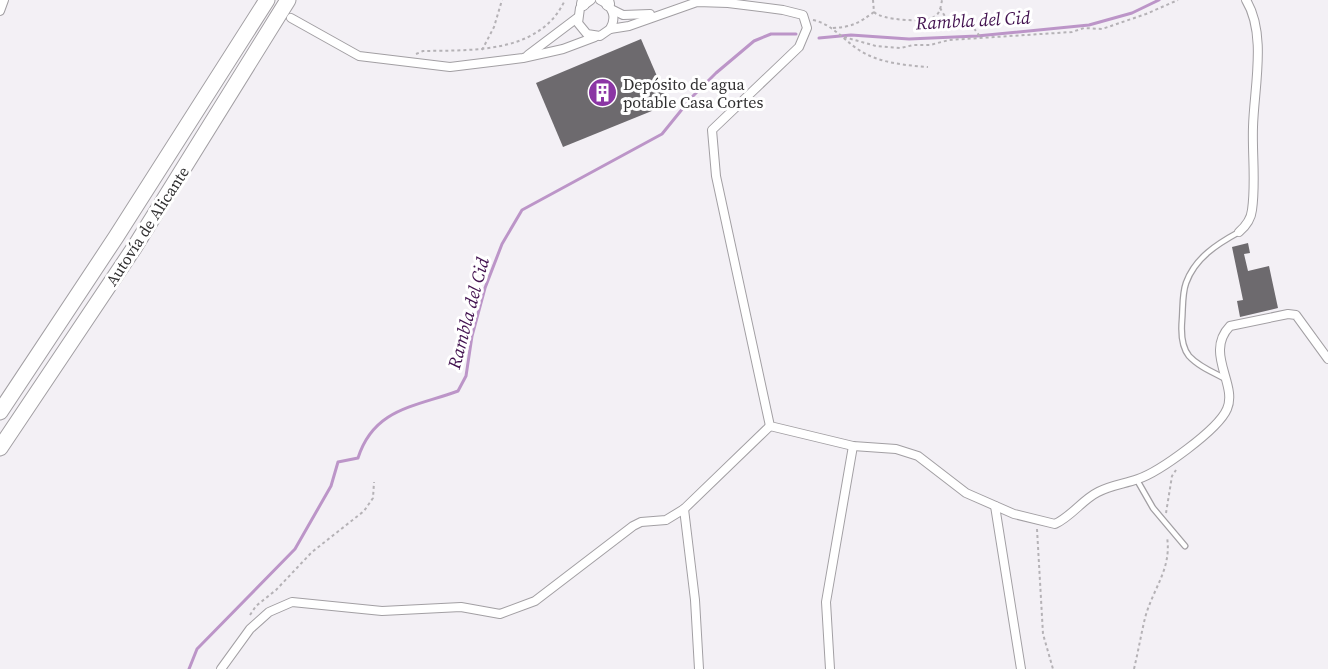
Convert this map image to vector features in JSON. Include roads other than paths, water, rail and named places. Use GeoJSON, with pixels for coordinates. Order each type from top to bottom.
{"type":"FeatureCollection","features":[{"type":"Feature","properties":{"kind":"highway","name":"Autovía de Alicante"},"geometry":{"type":"LineString","coordinates":[[0,412],[116,237],[267,0]]}},
{"type":"Feature","properties":{"kind":"highway","name":"Autovía de Alicante"},"geometry":{"type":"LineString","coordinates":[[0,448],[134,248],[288,0]]}},
{"type":"Feature","properties":{"kind":"street"},"geometry":{"type":"LineString","coordinates":[[0,11],[4,0]]}},
{"type":"Feature","properties":{"kind":"street"},"geometry":{"type":"LineString","coordinates":[[1239,232],[1248,225],[1252,211],[1254,182],[1253,127],[1257,41],[1255,18],[1246,0]]}},
{"type":"Feature","properties":{"kind":"street"},"geometry":{"type":"LineString","coordinates":[[523,58],[551,40],[577,18],[586,2]]}},
{"type":"Feature","properties":{"kind":"street"},"geometry":{"type":"LineString","coordinates":[[610,29],[629,26],[697,2],[726,2],[803,15],[807,28],[799,46],[712,130],[716,176],[770,426]]}},
{"type":"Feature","properties":{"kind":"street"},"geometry":{"type":"LineString","coordinates":[[607,4],[623,15],[642,15],[671,10]]}},
{"type":"Feature","properties":{"kind":"street"},"geometry":{"type":"LineString","coordinates":[[291,18],[359,56],[450,67],[523,58],[563,49],[604,34],[610,29],[614,20],[607,4]]}},
{"type":"Feature","properties":{"kind":"street"},"geometry":{"type":"LineString","coordinates":[[577,18],[583,31],[596,36]]}},
{"type":"Feature","properties":{"kind":"street"},"geometry":{"type":"LineString","coordinates":[[770,426],[853,446],[896,449],[918,456],[966,493],[1036,521],[1055,525],[1066,519],[1096,493],[1114,484],[1137,480],[1153,472],[1207,432],[1220,418],[1227,409],[1230,390],[1220,362],[1225,331],[1230,326],[1288,314],[1296,315],[1328,359]]}},
{"type":"Feature","properties":{"kind":"street"},"geometry":{"type":"LineString","coordinates":[[221,669],[250,629],[269,612],[292,602],[382,611],[461,607],[500,614],[535,601],[633,526],[640,522],[666,520],[684,509],[770,426]]}},
{"type":"Feature","properties":{"kind":"street"},"geometry":{"type":"LineString","coordinates":[[830,669],[826,602],[853,446]]}},
{"type":"Feature","properties":{"kind":"street"},"geometry":{"type":"LineString","coordinates":[[995,506],[1021,669]]}},
{"type":"Feature","properties":{"kind":"street"},"geometry":{"type":"LineString","coordinates":[[684,509],[695,600],[699,669]]}},
{"type":"Feature","properties":{"kind":"lane"},"geometry":{"type":"LineString","coordinates":[[1224,378],[1189,356],[1183,344],[1181,328],[1183,303],[1186,283],[1196,266],[1211,249],[1239,232]]}},
{"type":"Feature","properties":{"kind":"lane"},"geometry":{"type":"LineString","coordinates":[[1137,480],[1153,508],[1185,546]]}},
{"type":"Feature","properties":{"kind":"waterway","name":"Rambla del Cid"},"geometry":{"type":"LineString","coordinates":[[819,38],[851,35],[909,39],[977,36],[1089,25],[1132,13],[1159,0]]}},
{"type":"Feature","properties":{"kind":"waterway","name":"Rambla del Cid"},"geometry":{"type":"LineString","coordinates":[[189,669],[197,649],[295,549],[331,486],[338,462],[358,458],[365,441],[385,419],[412,406],[458,391],[466,376],[472,336],[485,288],[502,244],[522,210],[662,134],[692,97],[754,41],[771,34],[796,34]]}},
{"type":"Feature","properties":{"kind":"place","name":"Depósito de agua potable Casa Cortes"},"geometry":{"type":"Point","coordinates":[602,93]}}]}
